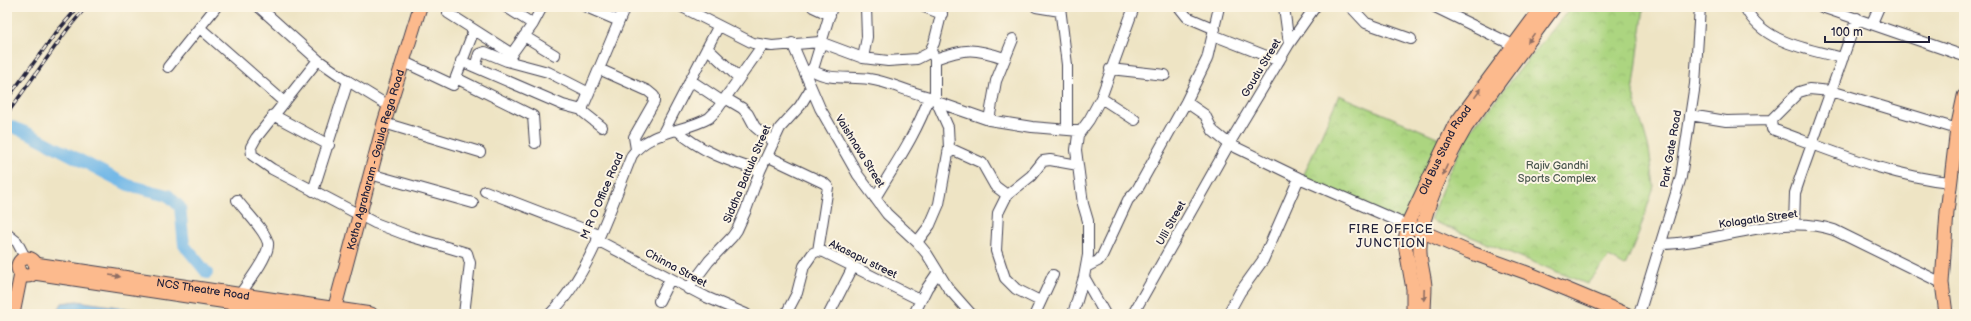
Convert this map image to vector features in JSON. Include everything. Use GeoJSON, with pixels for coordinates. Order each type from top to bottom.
{"type":"FeatureCollection","features":[{"type":"Feature","properties":{"kind":"main road","name":"Kotha Agraharam - Gajula Rega Road"},"geometry":{"type":"LineString","coordinates":[[334,312],[384,123],[420,7]]}},
{"type":"Feature","properties":{"kind":"main road","name":"Old Bus Stand Road"},"geometry":{"type":"LineString","coordinates":[[1424,314],[1425,286],[1420,249],[1421,231],[1452,141],[1454,126],[1542,7]]}},
{"type":"Feature","properties":{"kind":"main road","name":"Old Bus Stand Road"},"geometry":{"type":"LineString","coordinates":[[1413,314],[1413,289],[1405,244],[1407,225],[1452,141],[1466,127],[1554,7]]}},
{"type":"Feature","properties":{"kind":"main road"},"geometry":{"type":"LineString","coordinates":[[1946,314],[1942,283],[1950,182],[1960,130],[1964,96]]}},
{"type":"Feature","properties":{"kind":"main road"},"geometry":{"type":"LineString","coordinates":[[1407,225],[1517,271],[1530,274],[1619,313]]}},
{"type":"Feature","properties":{"kind":"main road"},"geometry":{"type":"LineString","coordinates":[[13,314],[29,269]]}},
{"type":"Feature","properties":{"kind":"main road"},"geometry":{"type":"LineString","coordinates":[[21,314],[29,269]]}},
{"type":"Feature","properties":{"kind":"main road","name":"NCS Theatre Road"},"geometry":{"type":"LineString","coordinates":[[29,269],[240,294],[334,312],[371,314]]}},
{"type":"Feature","properties":{"kind":"main road","name":"NCS Theatre Road"},"geometry":{"type":"LineString","coordinates":[[29,269],[307,314]]}},
{"type":"Feature","properties":{"kind":"street"},"geometry":{"type":"LineString","coordinates":[[168,67],[216,7]]}},
{"type":"Feature","properties":{"kind":"street"},"geometry":{"type":"LineString","coordinates":[[259,7],[318,60],[348,81],[389,106]]}},
{"type":"Feature","properties":{"kind":"street"},"geometry":{"type":"LineString","coordinates":[[506,7],[533,24]]}},
{"type":"Feature","properties":{"kind":"street"},"geometry":{"type":"LineString","coordinates":[[586,7],[619,21]]}},
{"type":"Feature","properties":{"kind":"street"},"geometry":{"type":"LineString","coordinates":[[582,110],[625,7]]}},
{"type":"Feature","properties":{"kind":"street"},"geometry":{"type":"LineString","coordinates":[[682,7],[698,11],[718,26],[742,39],[762,46],[820,42],[863,58],[888,61],[917,59],[924,56],[972,50],[982,51],[1004,58]]}},
{"type":"Feature","properties":{"kind":"street"},"geometry":{"type":"LineString","coordinates":[[813,7],[831,11],[809,72],[830,77],[878,80],[990,120],[1080,131]]}},
{"type":"Feature","properties":{"kind":"street"},"geometry":{"type":"LineString","coordinates":[[863,58],[867,37],[866,7]]}},
{"type":"Feature","properties":{"kind":"street"},"geometry":{"type":"LineString","coordinates":[[918,242],[930,225],[939,204],[949,148],[948,127],[934,99],[933,55],[942,10],[924,7]]}},
{"type":"Feature","properties":{"kind":"street"},"geometry":{"type":"LineString","coordinates":[[1036,7],[1060,9],[1067,64],[1066,130]]}},
{"type":"Feature","properties":{"kind":"street"},"geometry":{"type":"LineString","coordinates":[[1073,314],[1085,272],[1088,230],[1076,142],[1080,131],[1089,120],[1101,98],[1110,69],[1134,7]]}},
{"type":"Feature","properties":{"kind":"street"},"geometry":{"type":"LineString","coordinates":[[1179,7],[1187,17],[1214,32],[1279,61]]}},
{"type":"Feature","properties":{"kind":"street"},"geometry":{"type":"LineString","coordinates":[[1085,272],[1102,256],[1128,200],[1137,190],[1186,102],[1207,59],[1219,7]]}},
{"type":"Feature","properties":{"kind":"street"},"geometry":{"type":"LineString","coordinates":[[1284,7],[1289,44]]}},
{"type":"Feature","properties":{"kind":"street","name":"Goudu Street"},"geometry":{"type":"LineString","coordinates":[[1229,144],[1289,44],[1316,7]]}},
{"type":"Feature","properties":{"kind":"street"},"geometry":{"type":"LineString","coordinates":[[1351,7],[1366,23],[1411,39]]}},
{"type":"Feature","properties":{"kind":"street"},"geometry":{"type":"LineString","coordinates":[[1435,7],[1513,46]]}},
{"type":"Feature","properties":{"kind":"street","name":"Park Gate Road"},"geometry":{"type":"LineString","coordinates":[[1639,314],[1681,176],[1698,46],[1700,7]]}},
{"type":"Feature","properties":{"kind":"street"},"geometry":{"type":"LineString","coordinates":[[1745,7],[1756,24],[1779,38],[1795,46],[1843,58]]}},
{"type":"Feature","properties":{"kind":"street"},"geometry":{"type":"LineString","coordinates":[[1822,7],[1839,9],[1857,18],[1964,56]]}},
{"type":"Feature","properties":{"kind":"street"},"geometry":{"type":"LineString","coordinates":[[1872,23],[1879,7]]}},
{"type":"Feature","properties":{"kind":"street"},"geometry":{"type":"LineString","coordinates":[[510,57],[533,24],[537,9]]}},
{"type":"Feature","properties":{"kind":"street"},"geometry":{"type":"LineString","coordinates":[[448,13],[510,57]]}},
{"type":"Feature","properties":{"kind":"street"},"geometry":{"type":"LineString","coordinates":[[1794,225],[1795,193],[1857,18]]}},
{"type":"Feature","properties":{"kind":"street"},"geometry":{"type":"LineString","coordinates":[[662,135],[718,26]]}},
{"type":"Feature","properties":{"kind":"street"},"geometry":{"type":"LineString","coordinates":[[200,28],[284,102]]}},
{"type":"Feature","properties":{"kind":"street"},"geometry":{"type":"LineString","coordinates":[[402,61],[454,85],[461,61],[474,30]]}},
{"type":"Feature","properties":{"kind":"street"},"geometry":{"type":"LineString","coordinates":[[524,36],[555,55]]}},
{"type":"Feature","properties":{"kind":"street"},"geometry":{"type":"LineString","coordinates":[[990,120],[994,90],[1004,58],[1014,39]]}},
{"type":"Feature","properties":{"kind":"street","name":"Vaishnava Street"},"geometry":{"type":"LineString","coordinates":[[792,43],[809,72],[812,88],[820,108],[858,175],[887,214],[918,242],[948,288],[972,314]]}},
{"type":"Feature","properties":{"kind":"street","name":"M R O Office Road"},"geometry":{"type":"LineString","coordinates":[[550,314],[571,290],[598,238],[632,155],[636,149],[648,140],[709,118],[724,100],[762,46]]}},
{"type":"Feature","properties":{"kind":"street"},"geometry":{"type":"LineString","coordinates":[[707,48],[739,78]]}},
{"type":"Feature","properties":{"kind":"street"},"geometry":{"type":"LineString","coordinates":[[475,67],[479,54],[483,51],[510,57],[548,72],[589,93]]}},
{"type":"Feature","properties":{"kind":"street"},"geometry":{"type":"LineString","coordinates":[[318,60],[273,115],[254,142],[251,147],[252,155],[267,166],[359,215],[409,236],[467,252],[470,263],[464,314]]}},
{"type":"Feature","properties":{"kind":"street"},"geometry":{"type":"LineString","coordinates":[[461,61],[563,105],[582,110],[602,127]]}},
{"type":"Feature","properties":{"kind":"street"},"geometry":{"type":"LineString","coordinates":[[599,69],[648,91],[654,96],[654,102],[634,137],[636,149]]}},
{"type":"Feature","properties":{"kind":"street"},"geometry":{"type":"LineString","coordinates":[[1110,69],[1165,75]]}},
{"type":"Feature","properties":{"kind":"street"},"geometry":{"type":"LineString","coordinates":[[456,78],[532,116],[535,143]]}},
{"type":"Feature","properties":{"kind":"street"},"geometry":{"type":"LineString","coordinates":[[690,80],[724,100],[742,108],[748,114],[755,127],[773,142]]}},
{"type":"Feature","properties":{"kind":"street"},"geometry":{"type":"LineString","coordinates":[[313,191],[329,145],[348,81]]}},
{"type":"Feature","properties":{"kind":"street","name":"Siddha Battula Street"},"geometry":{"type":"LineString","coordinates":[[688,289],[709,261],[732,238],[737,230],[760,171],[784,121],[795,112],[812,88]]}},
{"type":"Feature","properties":{"kind":"street"},"geometry":{"type":"LineString","coordinates":[[1690,114],[1726,121],[1771,120],[1799,92],[1808,89],[1831,91],[1960,130]]}},
{"type":"Feature","properties":{"kind":"street"},"geometry":{"type":"LineString","coordinates":[[1101,98],[1135,120]]}},
{"type":"Feature","properties":{"kind":"street"},"geometry":{"type":"LineString","coordinates":[[875,198],[924,113],[934,99]]}},
{"type":"Feature","properties":{"kind":"street"},"geometry":{"type":"LineString","coordinates":[[1186,102],[1205,115],[1213,131],[1229,144],[1299,178],[1407,225]]}},
{"type":"Feature","properties":{"kind":"street"},"geometry":{"type":"LineString","coordinates":[[273,115],[329,145]]}},
{"type":"Feature","properties":{"kind":"street"},"geometry":{"type":"LineString","coordinates":[[1771,120],[1772,129],[1812,144],[1898,173],[1926,180],[1950,182]]}},
{"type":"Feature","properties":{"kind":"street"},"geometry":{"type":"LineString","coordinates":[[384,123],[480,152]]}},
{"type":"Feature","properties":{"kind":"street"},"geometry":{"type":"LineString","coordinates":[[677,130],[694,144],[739,164],[760,171]]}},
{"type":"Feature","properties":{"kind":"street","name":"Ulli Street"},"geometry":{"type":"LineString","coordinates":[[1133,314],[1229,144]]}},
{"type":"Feature","properties":{"kind":"street"},"geometry":{"type":"LineString","coordinates":[[949,148],[982,163],[988,169],[995,186],[1007,195]]}},
{"type":"Feature","properties":{"kind":"street"},"geometry":{"type":"LineString","coordinates":[[767,156],[824,183],[828,187],[818,251]]}},
{"type":"Feature","properties":{"kind":"street"},"geometry":{"type":"LineString","coordinates":[[1040,301],[1011,285],[1005,278],[999,264],[996,251],[996,227],[998,213],[1007,195],[1031,176],[1043,161],[1050,160],[1078,165]]}},
{"type":"Feature","properties":{"kind":"street"},"geometry":{"type":"LineString","coordinates":[[370,174],[473,203]]}},
{"type":"Feature","properties":{"kind":"street"},"geometry":{"type":"LineString","coordinates":[[1228,314],[1240,292],[1263,260],[1299,178]]}},
{"type":"Feature","properties":{"kind":"street","name":"Chinna Street"},"geometry":{"type":"LineString","coordinates":[[485,191],[598,238],[670,280],[746,314]]}},
{"type":"Feature","properties":{"kind":"street"},"geometry":{"type":"LineString","coordinates":[[237,200],[264,234],[268,244],[266,254],[240,294]]}},
{"type":"Feature","properties":{"kind":"street","name":"Kolagatla Street"},"geometry":{"type":"LineString","coordinates":[[1660,244],[1690,243],[1719,236],[1794,225],[1821,226],[1834,230],[1942,283]]}},
{"type":"Feature","properties":{"kind":"street"},"geometry":{"type":"LineString","coordinates":[[7,234],[17,242],[29,269]]}},
{"type":"Feature","properties":{"kind":"street","name":"Akasapu street"},"geometry":{"type":"LineString","coordinates":[[786,314],[797,293],[804,266],[813,252],[818,251],[920,300]]}},
{"type":"Feature","properties":{"kind":"street"},"geometry":{"type":"LineString","coordinates":[[829,314],[853,267]]}},
{"type":"Feature","properties":{"kind":"street"},"geometry":{"type":"LineString","coordinates":[[914,314],[920,300],[938,272]]}},
{"type":"Feature","properties":{"kind":"street"},"geometry":{"type":"LineString","coordinates":[[1085,272],[1105,314]]}},
{"type":"Feature","properties":{"kind":"street"},"geometry":{"type":"LineString","coordinates":[[1035,314],[1052,274]]}},
{"type":"Feature","properties":{"kind":"street"},"geometry":{"type":"LineString","coordinates":[[659,301],[670,280]]}},
{"type":"Feature","properties":{"kind":"green space","name":"Rajiv Gandhi Sports Complex"},"geometry":{"type":"Polygon","coordinates":[[[1571,7],[1644,7],[1633,94],[1649,149],[1654,186],[1639,233],[1625,266],[1609,257],[1587,284],[1430,220],[1448,174],[1470,131],[1571,7]]]}},
{"type":"Feature","properties":{"kind":"green space"},"geometry":{"type":"Polygon","coordinates":[[[1339,95],[1444,140],[1406,227],[1301,181],[1339,95]]]}},
{"type":"Feature","properties":{"kind":"water"},"geometry":{"type":"Polygon","coordinates":[[[77,301],[166,314],[56,314],[62,303],[77,301]]]}},
{"type":"Feature","properties":{"kind":"waterway"},"geometry":{"type":"LineString","coordinates":[[7,125],[28,133],[128,185],[168,195],[180,207],[184,245],[207,273]]}},
{"type":"Feature","properties":{"kind":"railway"},"geometry":{"type":"LineString","coordinates":[[7,114],[67,30],[86,7]]}},
{"type":"Feature","properties":{"kind":"railway"},"geometry":{"type":"LineString","coordinates":[[7,99],[55,34],[74,12]]}},
{"type":"Feature","properties":{"kind":"district","name":"FIRE OFFICE JUNCTION"},"geometry":{"type":"Point","coordinates":[1391,236]}}]}
